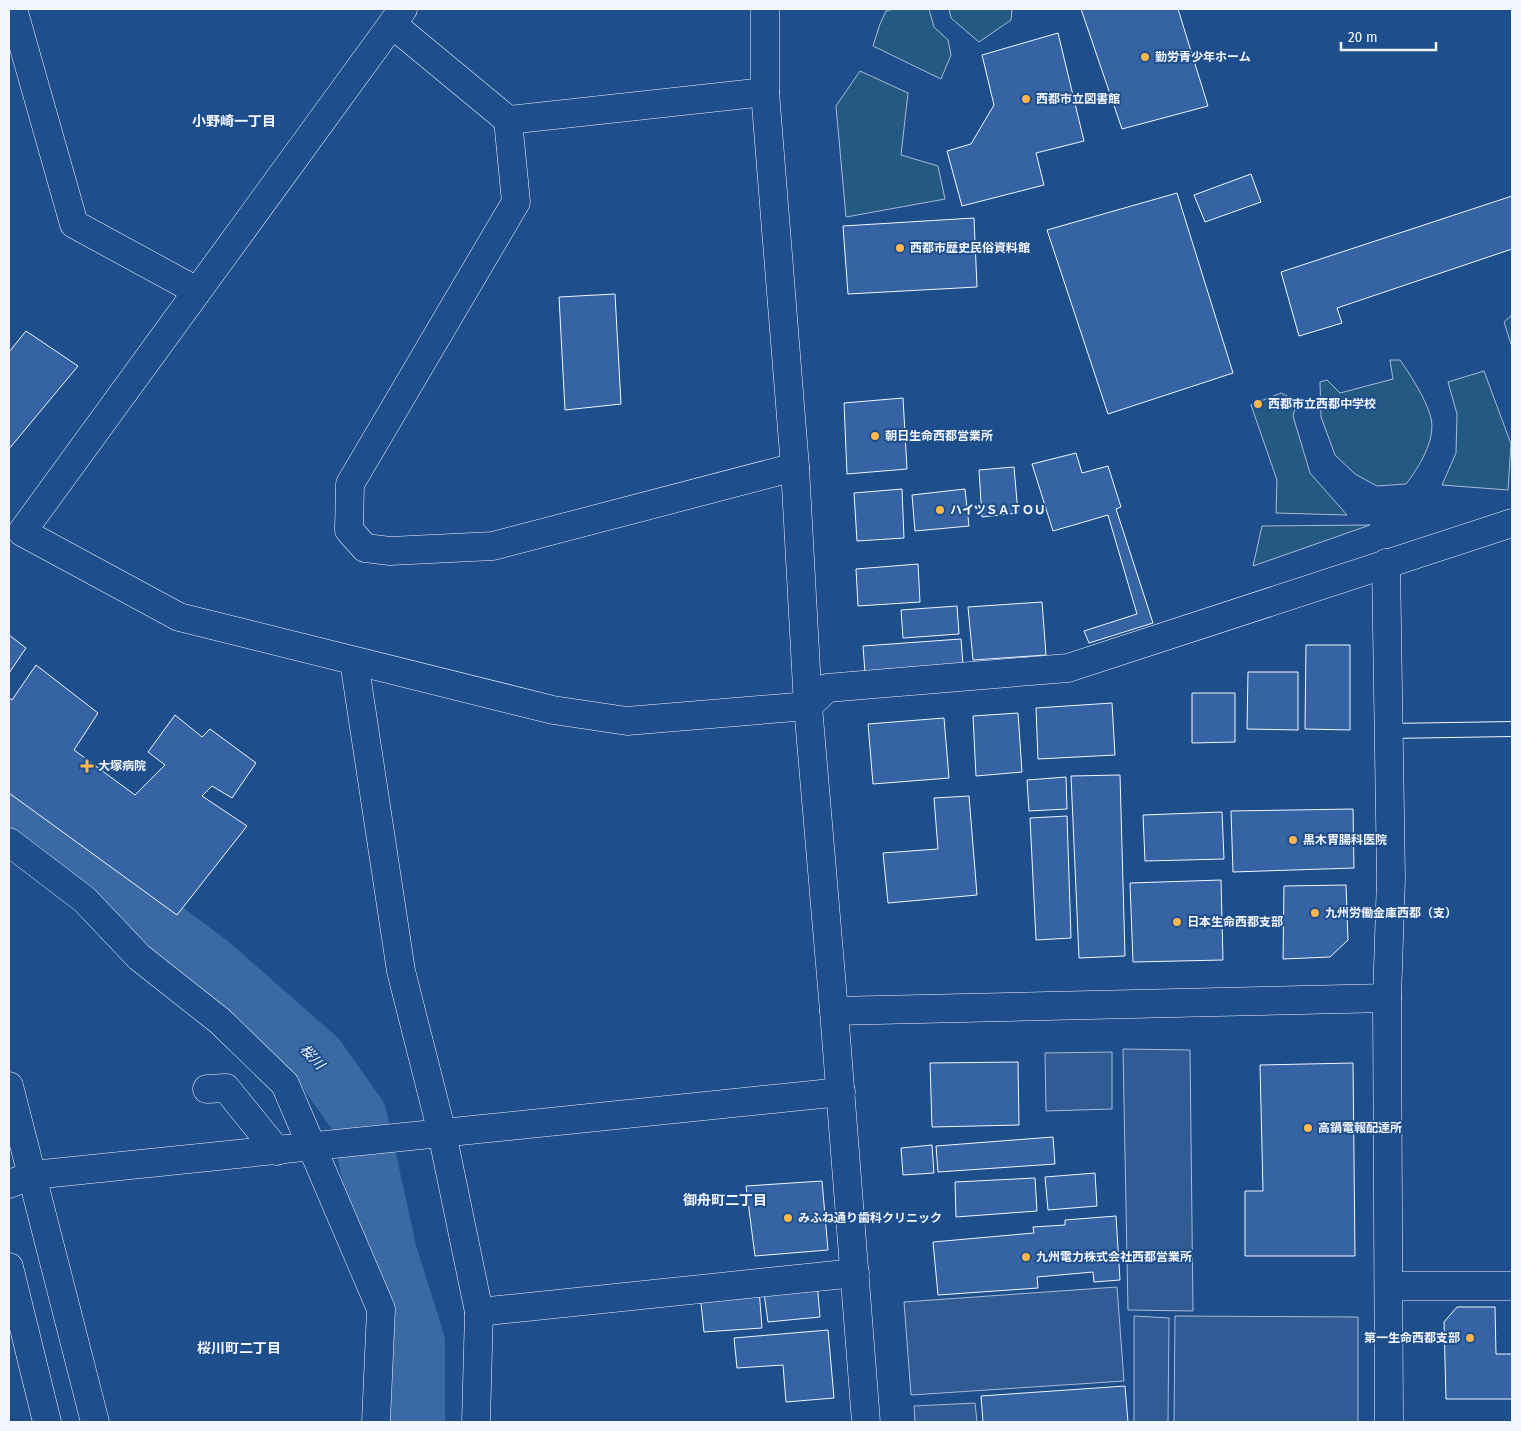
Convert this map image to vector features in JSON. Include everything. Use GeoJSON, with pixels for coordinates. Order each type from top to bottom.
{"type":"FeatureCollection","features":[{"type":"Feature","properties":{"kind":"street"},"geometry":{"type":"LineString","coordinates":[[13,9],[74,224],[198,290]]}},
{"type":"Feature","properties":{"kind":"street"},"geometry":{"type":"LineString","coordinates":[[765,9],[765,92],[796,467],[808,706],[841,1092],[866,1422]]}},
{"type":"Feature","properties":{"kind":"street"},"geometry":{"type":"LineString","coordinates":[[796,467],[494,546],[390,551],[365,548],[349,530],[350,484],[516,202],[508,120],[398,16],[198,290],[13,535],[179,617],[553,710],[627,721],[808,706],[827,688],[1068,668],[1386,563],[1512,524]]}},
{"type":"Feature","properties":{"kind":"street"},"geometry":{"type":"LineString","coordinates":[[508,120],[765,92]]}},
{"type":"Feature","properties":{"kind":"street"},"geometry":{"type":"LineString","coordinates":[[1386,563],[1391,878],[1388,998],[1389,1422]]}},
{"type":"Feature","properties":{"kind":"street"},"geometry":{"type":"LineString","coordinates":[[354,662],[401,971],[435,1134],[479,1312],[476,1422]]}},
{"type":"Feature","properties":{"kind":"street"},"geometry":{"type":"LineString","coordinates":[[9,842],[85,900],[139,957],[220,1021],[285,1084],[319,1146],[380,1309],[376,1422]]}},
{"type":"Feature","properties":{"kind":"street"},"geometry":{"type":"LineString","coordinates":[[834,1011],[1388,998]]}},
{"type":"Feature","properties":{"kind":"street"},"geometry":{"type":"LineString","coordinates":[[9,1086],[21,1180],[96,1422]]}},
{"type":"Feature","properties":{"kind":"street"},"geometry":{"type":"LineString","coordinates":[[207,1089],[226,1088],[277,1151]]}},
{"type":"Feature","properties":{"kind":"street"},"geometry":{"type":"LineString","coordinates":[[21,1180],[319,1146],[841,1092]]}},
{"type":"Feature","properties":{"kind":"street"},"geometry":{"type":"LineString","coordinates":[[9,1267],[47,1422]]}},
{"type":"Feature","properties":{"kind":"street"},"geometry":{"type":"LineString","coordinates":[[479,1312],[855,1274]]}},
{"type":"Feature","properties":{"kind":"street"},"geometry":{"type":"LineString","coordinates":[[1389,1286],[1512,1286]]}},
{"type":"Feature","properties":{"kind":"lane"},"geometry":{"type":"LineString","coordinates":[[1389,731],[1512,729]]}},
{"type":"Feature","properties":{"kind":"shaded area"},"geometry":{"type":"Polygon","coordinates":[[[894,9],[929,9],[934,27],[948,40],[951,55],[941,79],[873,46],[886,11],[894,9]]]}},
{"type":"Feature","properties":{"kind":"shaded area"},"geometry":{"type":"Polygon","coordinates":[[[949,9],[1012,9],[1011,20],[979,42],[951,18],[949,9]]]}},
{"type":"Feature","properties":{"kind":"shaded area"},"geometry":{"type":"Polygon","coordinates":[[[860,71],[908,93],[901,155],[938,166],[945,199],[846,217],[836,106],[860,71]]]}},
{"type":"Feature","properties":{"kind":"shaded area"},"geometry":{"type":"Polygon","coordinates":[[[1512,315],[1512,347],[1504,322],[1512,315]]]}},
{"type":"Feature","properties":{"kind":"shaded area"},"geometry":{"type":"Polygon","coordinates":[[[1390,360],[1400,360],[1418,388],[1426,404],[1432,426],[1429,444],[1425,453],[1406,484],[1377,486],[1355,474],[1335,455],[1321,417],[1320,382],[1327,380],[1340,393],[1393,379],[1390,360]]]}},
{"type":"Feature","properties":{"kind":"shaded area"},"geometry":{"type":"Polygon","coordinates":[[[1484,371],[1511,444],[1508,490],[1442,485],[1456,453],[1457,414],[1448,382],[1484,371]]]}},
{"type":"Feature","properties":{"kind":"shaded area"},"geometry":{"type":"Polygon","coordinates":[[[1281,393],[1297,401],[1293,416],[1310,473],[1347,515],[1276,513],[1277,480],[1251,405],[1281,393]]]}},
{"type":"Feature","properties":{"kind":"shaded area"},"geometry":{"type":"Polygon","coordinates":[[[1370,525],[1253,566],[1262,526],[1370,525]]]}},
{"type":"Feature","properties":{"kind":"shaded area"},"geometry":{"type":"Polygon","coordinates":[[[1123,1049],[1190,1050],[1193,1311],[1128,1310],[1123,1049]]]}},
{"type":"Feature","properties":{"kind":"shaded area"},"geometry":{"type":"Polygon","coordinates":[[[1112,1052],[1112,1109],[1046,1111],[1045,1053],[1112,1052]]]}},
{"type":"Feature","properties":{"kind":"shaded area"},"geometry":{"type":"Polygon","coordinates":[[[1117,1287],[1124,1381],[911,1395],[904,1302],[1117,1287]]]}},
{"type":"Feature","properties":{"kind":"shaded area"},"geometry":{"type":"Polygon","coordinates":[[[1134,1316],[1169,1318],[1168,1422],[1134,1422],[1134,1316]]]}},
{"type":"Feature","properties":{"kind":"shaded area"},"geometry":{"type":"Polygon","coordinates":[[[1175,1316],[1358,1317],[1358,1422],[1174,1422],[1175,1316]]]}},
{"type":"Feature","properties":{"kind":"shaded area"},"geometry":{"type":"Polygon","coordinates":[[[975,1403],[977,1422],[915,1422],[914,1406],[975,1403]]]}},
{"type":"Feature","properties":{"kind":"building","name":"勤労青少年ホーム"},"geometry":{"type":"Polygon","coordinates":[[[1081,9],[1178,9],[1208,106],[1122,129],[1081,9]]]}},
{"type":"Feature","properties":{"kind":"building"},"geometry":{"type":"Polygon","coordinates":[[[1058,33],[1084,141],[1036,153],[1044,185],[962,206],[947,151],[971,144],[994,105],[982,55],[1058,33]]]}},
{"type":"Feature","properties":{"kind":"building"},"geometry":{"type":"Polygon","coordinates":[[[1251,174],[1261,202],[1205,222],[1194,195],[1251,174]]]}},
{"type":"Feature","properties":{"kind":"building"},"geometry":{"type":"Polygon","coordinates":[[[1177,193],[1233,373],[1108,414],[1047,230],[1177,193]]]}},
{"type":"Feature","properties":{"kind":"building"},"geometry":{"type":"Polygon","coordinates":[[[1512,196],[1512,249],[1337,308],[1342,323],[1299,336],[1281,272],[1512,196]]]}},
{"type":"Feature","properties":{"kind":"building"},"geometry":{"type":"Polygon","coordinates":[[[974,218],[977,287],[848,294],[843,226],[974,218]]]}},
{"type":"Feature","properties":{"kind":"building"},"geometry":{"type":"Polygon","coordinates":[[[615,294],[621,404],[565,410],[559,297],[615,294]]]}},
{"type":"Feature","properties":{"kind":"building"},"geometry":{"type":"Polygon","coordinates":[[[26,331],[78,366],[9,449],[9,352],[26,331]]]}},
{"type":"Feature","properties":{"kind":"building","name":"朝日生命西都営業所"},"geometry":{"type":"Polygon","coordinates":[[[903,398],[907,469],[847,474],[844,403],[903,398]]]}},
{"type":"Feature","properties":{"kind":"building"},"geometry":{"type":"Polygon","coordinates":[[[1076,453],[1082,473],[1108,466],[1121,507],[1116,509],[1153,623],[1089,643],[1084,631],[1137,614],[1108,515],[1053,531],[1032,464],[1076,453]]]}},
{"type":"Feature","properties":{"kind":"building"},"geometry":{"type":"Polygon","coordinates":[[[1014,467],[1018,513],[982,517],[979,470],[1014,467]]]}},
{"type":"Feature","properties":{"kind":"building"},"geometry":{"type":"Polygon","coordinates":[[[902,489],[904,538],[857,541],[854,493],[902,489]]]}},
{"type":"Feature","properties":{"kind":"building","name":"ハイツＳＡＴＯＵ"},"geometry":{"type":"Polygon","coordinates":[[[965,489],[969,526],[915,531],[912,495],[965,489]]]}},
{"type":"Feature","properties":{"kind":"building"},"geometry":{"type":"Polygon","coordinates":[[[918,564],[920,602],[858,606],[856,569],[918,564]]]}},
{"type":"Feature","properties":{"kind":"building"},"geometry":{"type":"Polygon","coordinates":[[[1042,602],[1046,655],[973,660],[968,607],[1042,602]]]}},
{"type":"Feature","properties":{"kind":"building"},"geometry":{"type":"Polygon","coordinates":[[[957,606],[959,634],[903,638],[901,610],[957,606]]]}},
{"type":"Feature","properties":{"kind":"building"},"geometry":{"type":"Polygon","coordinates":[[[9,635],[26,648],[9,673],[9,635]]]}},
{"type":"Feature","properties":{"kind":"building"},"geometry":{"type":"Polygon","coordinates":[[[961,639],[963,665],[865,673],[863,646],[961,639]]]}},
{"type":"Feature","properties":{"kind":"building"},"geometry":{"type":"Polygon","coordinates":[[[1306,645],[1350,645],[1350,730],[1305,729],[1306,645]]]}},
{"type":"Feature","properties":{"kind":"building","name":"大塚病院"},"geometry":{"type":"Polygon","coordinates":[[[36,665],[98,713],[74,750],[135,795],[165,765],[148,752],[175,715],[202,737],[210,729],[256,763],[232,798],[212,786],[202,796],[247,826],[177,915],[9,793],[9,698],[12,700],[36,665]]]}},
{"type":"Feature","properties":{"kind":"building"},"geometry":{"type":"Polygon","coordinates":[[[1248,672],[1298,672],[1298,730],[1247,729],[1248,672]]]}},
{"type":"Feature","properties":{"kind":"building"},"geometry":{"type":"Polygon","coordinates":[[[1192,693],[1235,693],[1235,742],[1192,743],[1192,693]]]}},
{"type":"Feature","properties":{"kind":"building"},"geometry":{"type":"Polygon","coordinates":[[[1112,703],[1115,755],[1038,759],[1036,708],[1112,703]]]}},
{"type":"Feature","properties":{"kind":"building"},"geometry":{"type":"Polygon","coordinates":[[[1018,713],[1022,772],[976,776],[973,716],[1018,713]]]}},
{"type":"Feature","properties":{"kind":"building"},"geometry":{"type":"Polygon","coordinates":[[[944,718],[949,778],[873,784],[868,724],[944,718]]]}},
{"type":"Feature","properties":{"kind":"building"},"geometry":{"type":"Polygon","coordinates":[[[1120,775],[1125,956],[1079,958],[1071,776],[1120,775]]]}},
{"type":"Feature","properties":{"kind":"building"},"geometry":{"type":"Polygon","coordinates":[[[1066,777],[1067,809],[1029,811],[1027,780],[1066,777]]]}},
{"type":"Feature","properties":{"kind":"building"},"geometry":{"type":"Polygon","coordinates":[[[969,796],[977,895],[888,903],[883,853],[938,849],[934,798],[969,796]]]}},
{"type":"Feature","properties":{"kind":"building","name":"黒木胃腸科医院"},"geometry":{"type":"Polygon","coordinates":[[[1353,809],[1354,868],[1233,872],[1231,811],[1353,809]]]}},
{"type":"Feature","properties":{"kind":"building"},"geometry":{"type":"Polygon","coordinates":[[[1222,812],[1224,859],[1145,861],[1143,815],[1222,812]]]}},
{"type":"Feature","properties":{"kind":"building"},"geometry":{"type":"Polygon","coordinates":[[[1067,816],[1071,938],[1036,940],[1030,818],[1067,816]]]}},
{"type":"Feature","properties":{"kind":"building","name":"日本生命西都支部"},"geometry":{"type":"Polygon","coordinates":[[[1221,880],[1223,960],[1133,962],[1130,883],[1221,880]]]}},
{"type":"Feature","properties":{"kind":"building","name":"九州労働金庫西都（支）"},"geometry":{"type":"Polygon","coordinates":[[[1346,885],[1348,940],[1330,957],[1283,959],[1284,886],[1346,885]]]}},
{"type":"Feature","properties":{"kind":"building"},"geometry":{"type":"Polygon","coordinates":[[[1018,1062],[1019,1125],[932,1127],[930,1063],[1018,1062]]]}},
{"type":"Feature","properties":{"kind":"building","name":"高鍋電報配達所"},"geometry":{"type":"Polygon","coordinates":[[[1353,1063],[1355,1256],[1245,1256],[1245,1191],[1263,1191],[1260,1065],[1353,1063]]]}},
{"type":"Feature","properties":{"kind":"building"},"geometry":{"type":"Polygon","coordinates":[[[1053,1137],[1055,1164],[938,1172],[936,1146],[1053,1137]]]}},
{"type":"Feature","properties":{"kind":"building"},"geometry":{"type":"Polygon","coordinates":[[[932,1145],[934,1173],[903,1175],[901,1148],[932,1145]]]}},
{"type":"Feature","properties":{"kind":"building"},"geometry":{"type":"Polygon","coordinates":[[[1095,1173],[1097,1206],[1048,1210],[1045,1177],[1095,1173]]]}},
{"type":"Feature","properties":{"kind":"building"},"geometry":{"type":"Polygon","coordinates":[[[1035,1178],[1037,1211],[956,1217],[955,1182],[1035,1178]]]}},
{"type":"Feature","properties":{"kind":"building","name":"みふね通り歯科クリニック"},"geometry":{"type":"Polygon","coordinates":[[[822,1181],[828,1250],[755,1256],[746,1186],[822,1181]]]}},
{"type":"Feature","properties":{"kind":"building","name":"九州電力株式会社西都営業所"},"geometry":{"type":"Polygon","coordinates":[[[1116,1216],[1120,1280],[1094,1282],[1093,1272],[1037,1277],[1038,1288],[938,1295],[933,1242],[1034,1233],[1033,1227],[1065,1225],[1065,1220],[1116,1216]]]}},
{"type":"Feature","properties":{"kind":"building"},"geometry":{"type":"Polygon","coordinates":[[[817,1282],[820,1317],[768,1322],[763,1286],[817,1282]]]}},
{"type":"Feature","properties":{"kind":"building"},"geometry":{"type":"Polygon","coordinates":[[[759,1289],[762,1328],[704,1332],[700,1294],[759,1289]]]}},
{"type":"Feature","properties":{"kind":"building","name":"第一生命西都支部"},"geometry":{"type":"Polygon","coordinates":[[[1457,1307],[1495,1307],[1496,1354],[1512,1354],[1512,1399],[1446,1399],[1444,1322],[1457,1307]]]}},
{"type":"Feature","properties":{"kind":"building"},"geometry":{"type":"Polygon","coordinates":[[[828,1330],[834,1398],[786,1402],[783,1365],[737,1368],[734,1338],[828,1330]]]}},
{"type":"Feature","properties":{"kind":"building"},"geometry":{"type":"Polygon","coordinates":[[[1125,1386],[1128,1422],[983,1422],[981,1396],[1125,1386]]]}},
{"type":"Feature","properties":{"kind":"waterway","name":"桜川"},"geometry":{"type":"LineString","coordinates":[[9,815],[209,963],[317,1058],[358,1116],[388,1253],[416,1342],[416,1422]]}},
{"type":"Feature","properties":{"kind":"place","name":"勤労青少年ホーム"},"geometry":{"type":"Point","coordinates":[1145,57]}},
{"type":"Feature","properties":{"kind":"place","name":"西都市立図書館"},"geometry":{"type":"Point","coordinates":[1026,99]}},
{"type":"Feature","properties":{"kind":"place","name":"西都市歴史民俗資料館"},"geometry":{"type":"Point","coordinates":[900,248]}},
{"type":"Feature","properties":{"kind":"place","name":"西都市立西都中学校"},"geometry":{"type":"Point","coordinates":[1258,404]}},
{"type":"Feature","properties":{"kind":"place","name":"朝日生命西都営業所"},"geometry":{"type":"Point","coordinates":[875,436]}},
{"type":"Feature","properties":{"kind":"place","name":"ハイツＳＡＴＯＵ"},"geometry":{"type":"Point","coordinates":[940,510]}},
{"type":"Feature","properties":{"kind":"place","name":"大塚病院"},"geometry":{"type":"Point","coordinates":[87,766]}},
{"type":"Feature","properties":{"kind":"place","name":"黒木胃腸科医院"},"geometry":{"type":"Point","coordinates":[1293,840]}},
{"type":"Feature","properties":{"kind":"place","name":"九州労働金庫西都（支）"},"geometry":{"type":"Point","coordinates":[1315,913]}},
{"type":"Feature","properties":{"kind":"place","name":"日本生命西都支部"},"geometry":{"type":"Point","coordinates":[1177,922]}},
{"type":"Feature","properties":{"kind":"place","name":"高鍋電報配達所"},"geometry":{"type":"Point","coordinates":[1308,1128]}},
{"type":"Feature","properties":{"kind":"place","name":"みふね通り歯科クリニック"},"geometry":{"type":"Point","coordinates":[788,1218]}},
{"type":"Feature","properties":{"kind":"place","name":"九州電力株式会社西都営業所"},"geometry":{"type":"Point","coordinates":[1026,1257]}},
{"type":"Feature","properties":{"kind":"place","name":"第一生命西都支部"},"geometry":{"type":"Point","coordinates":[1470,1338]}},
{"type":"Feature","properties":{"kind":"district","name":"小野崎一丁目"},"geometry":{"type":"Point","coordinates":[234,121]}},
{"type":"Feature","properties":{"kind":"district","name":"御舟町二丁目"},"geometry":{"type":"Point","coordinates":[725,1200]}},
{"type":"Feature","properties":{"kind":"district","name":"桜川町二丁目"},"geometry":{"type":"Point","coordinates":[239,1348]}}]}
